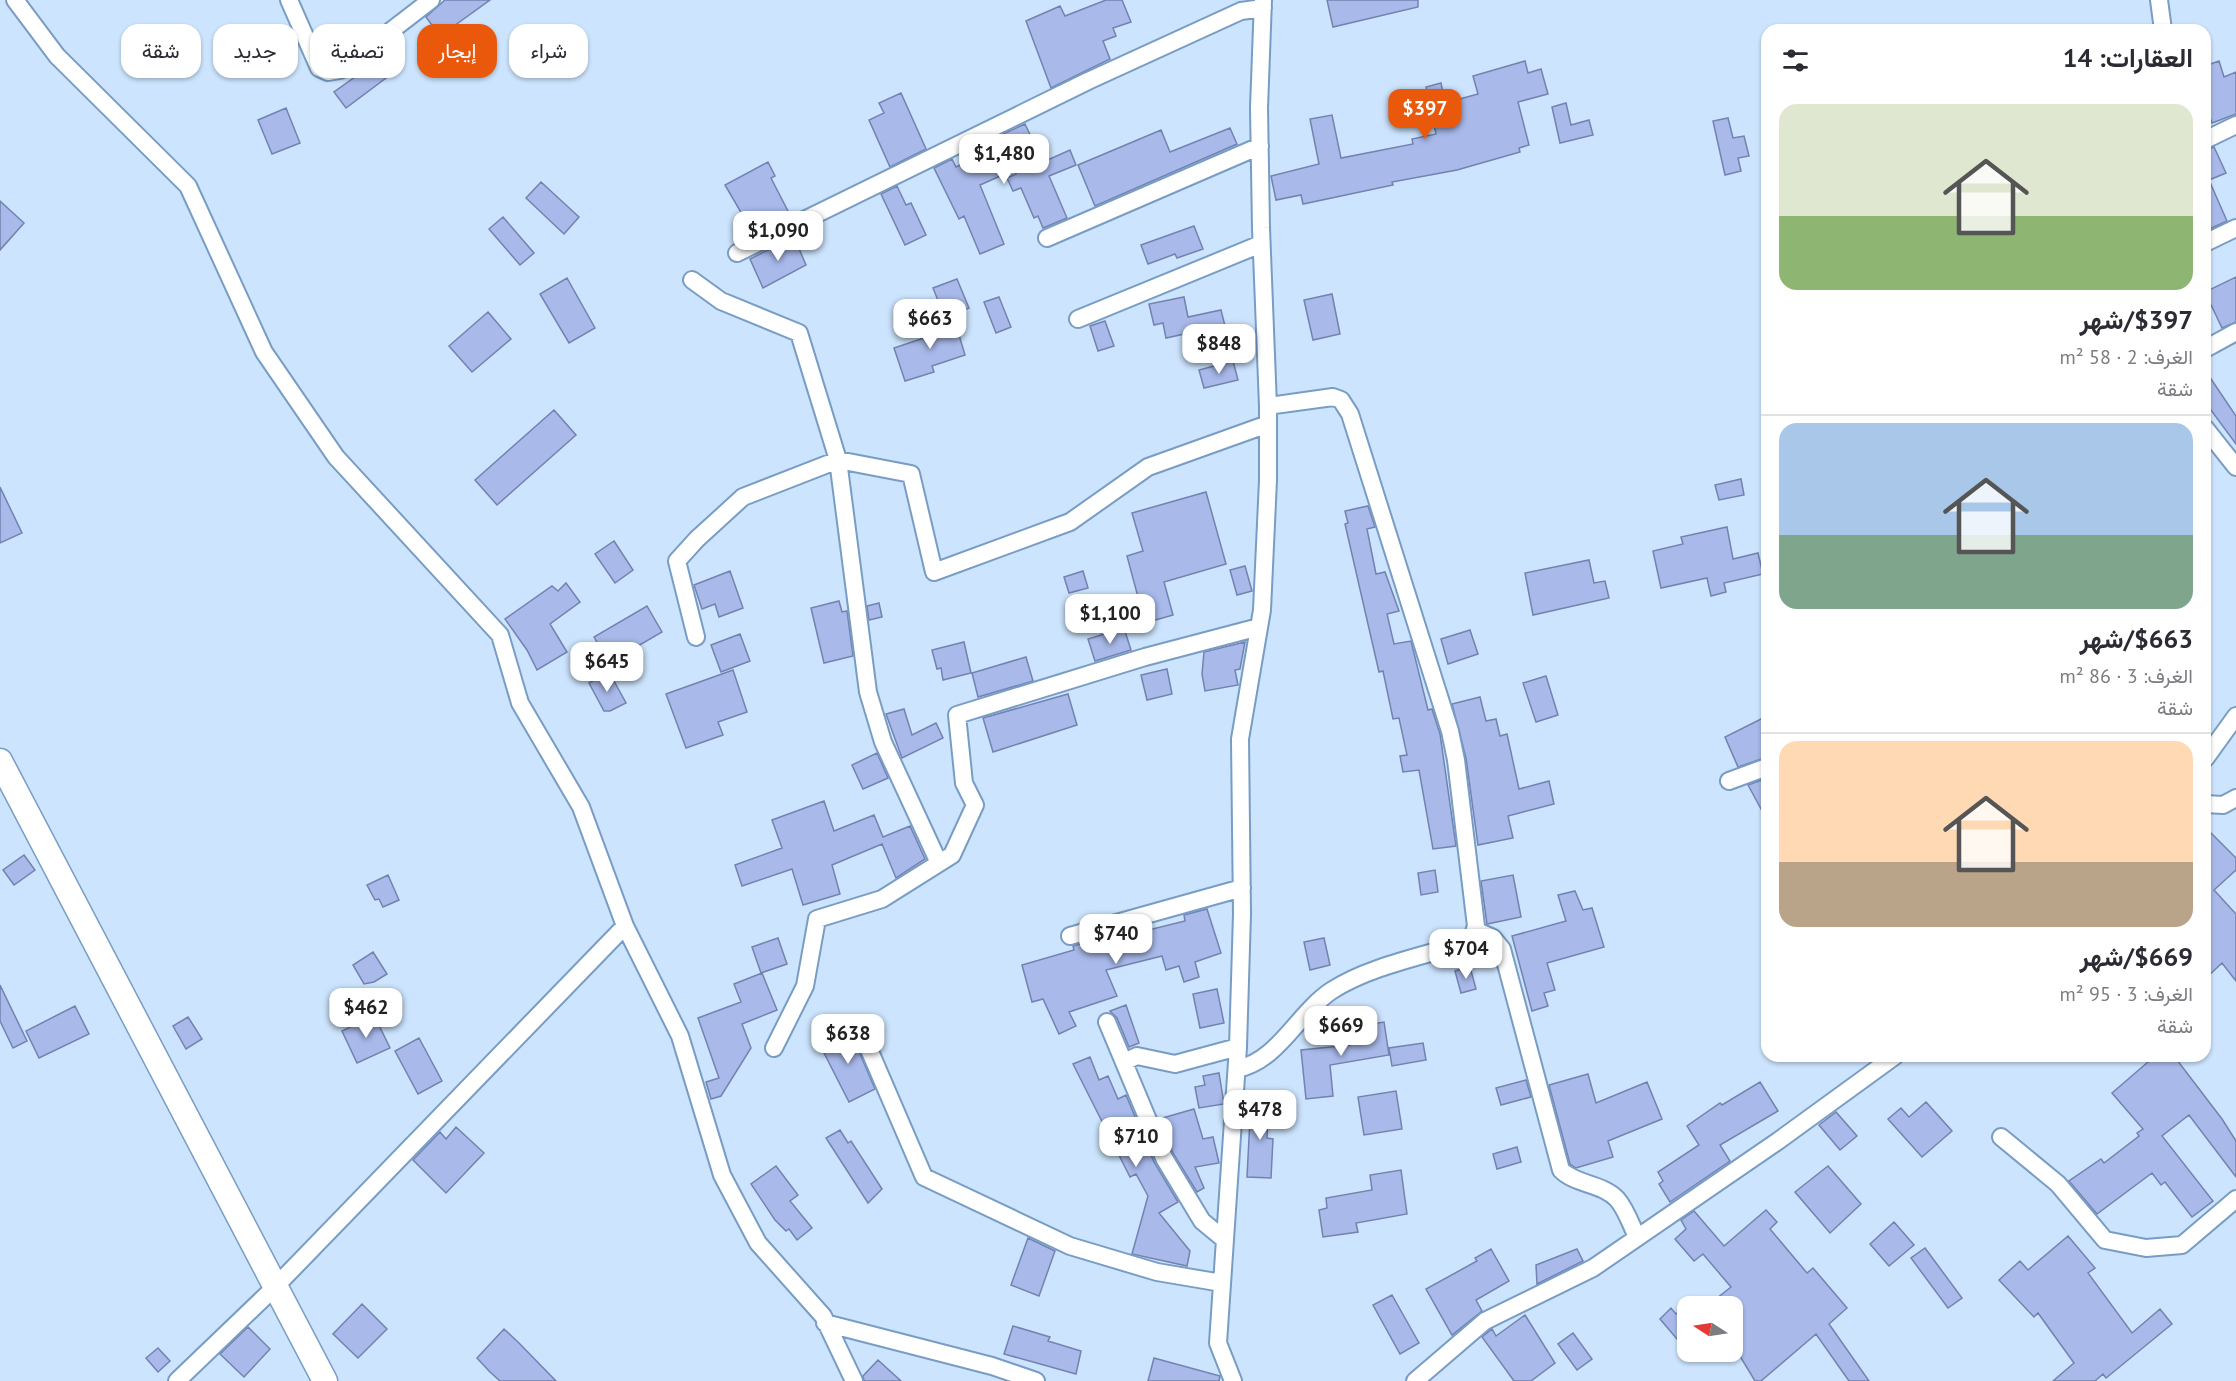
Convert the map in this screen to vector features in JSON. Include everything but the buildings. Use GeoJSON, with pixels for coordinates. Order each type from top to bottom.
{"type":"FeatureCollection","features":[{"type":"Feature","properties":{"kind":"main road"},"geometry":{"type":"LineString","coordinates":[[0,761],[325,1381]]}},
{"type":"Feature","properties":{"kind":"street"},"geometry":{"type":"LineString","coordinates":[[15,0],[57,56],[188,186],[264,352],[336,457],[500,635],[520,703],[581,807],[625,926],[680,1036],[722,1175],[758,1243],[823,1316],[855,1381]]}},
{"type":"Feature","properties":{"kind":"street"},"geometry":{"type":"LineString","coordinates":[[289,0],[319,68],[328,72],[340,70],[431,0]]}},
{"type":"Feature","properties":{"kind":"street"},"geometry":{"type":"LineString","coordinates":[[2159,0],[2162,24]]}},
{"type":"Feature","properties":{"kind":"street"},"geometry":{"type":"LineString","coordinates":[[737,254],[1088,81],[1241,11],[1263,4],[1260,146],[1261,244],[1268,406],[1263,586],[1240,739],[1242,888],[1238,1047],[1218,1342],[1233,1381]]}},
{"type":"Feature","properties":{"kind":"street"},"geometry":{"type":"LineString","coordinates":[[2211,137],[2236,125]]}},
{"type":"Feature","properties":{"kind":"street"},"geometry":{"type":"LineString","coordinates":[[1047,238],[1260,146]]}},
{"type":"Feature","properties":{"kind":"street"},"geometry":{"type":"LineString","coordinates":[[2211,240],[2236,228]]}},
{"type":"Feature","properties":{"kind":"street"},"geometry":{"type":"LineString","coordinates":[[1078,319],[1261,244]]}},
{"type":"Feature","properties":{"kind":"street"},"geometry":{"type":"LineString","coordinates":[[692,280],[721,301],[799,333],[838,460],[868,692],[883,742],[939,863]]}},
{"type":"Feature","properties":{"kind":"street"},"geometry":{"type":"LineString","coordinates":[[2211,346],[2236,332]]}},
{"type":"Feature","properties":{"kind":"street"},"geometry":{"type":"LineString","coordinates":[[1237,1069],[1253,1064],[1268,1054],[1307,1011],[1332,990],[1362,976],[1465,943],[1474,930],[1457,771],[1450,731],[1350,414],[1341,400],[1333,397],[1268,406]]}},
{"type":"Feature","properties":{"kind":"street"},"geometry":{"type":"LineString","coordinates":[[696,638],[677,561],[697,539],[743,497],[838,460],[911,474],[934,572],[1070,522],[1148,467],[1268,424]]}},
{"type":"Feature","properties":{"kind":"street"},"geometry":{"type":"LineString","coordinates":[[2211,439],[2236,467]]}},
{"type":"Feature","properties":{"kind":"street"},"geometry":{"type":"LineString","coordinates":[[774,1047],[805,986],[817,919],[882,899],[952,855],[975,805],[964,783],[957,715],[1145,657],[1258,627]]}},
{"type":"Feature","properties":{"kind":"street"},"geometry":{"type":"LineString","coordinates":[[2211,751],[2236,716]]}},
{"type":"Feature","properties":{"kind":"street"},"geometry":{"type":"LineString","coordinates":[[1729,781],[1761,769]]}},
{"type":"Feature","properties":{"kind":"street"},"geometry":{"type":"LineString","coordinates":[[2211,804],[2223,805],[2236,798]]}},
{"type":"Feature","properties":{"kind":"street"},"geometry":{"type":"LineString","coordinates":[[1070,936],[1242,888]]}},
{"type":"Feature","properties":{"kind":"street"},"geometry":{"type":"LineString","coordinates":[[177,1381],[275,1287],[625,926]]}},
{"type":"Feature","properties":{"kind":"street"},"geometry":{"type":"LineString","coordinates":[[1474,930],[1493,938],[1502,949],[1561,1170],[1573,1179],[1608,1192],[1618,1200],[1637,1238]]}},
{"type":"Feature","properties":{"kind":"street"},"geometry":{"type":"LineString","coordinates":[[1107,1022],[1164,1158],[1202,1221],[1225,1240]]}},
{"type":"Feature","properties":{"kind":"street"},"geometry":{"type":"LineString","coordinates":[[859,1026],[924,1177],[1071,1246],[1157,1272],[1222,1283]]}},
{"type":"Feature","properties":{"kind":"street"},"geometry":{"type":"LineString","coordinates":[[1124,1062],[1137,1056],[1175,1064],[1238,1047]]}},
{"type":"Feature","properties":{"kind":"street"},"geometry":{"type":"LineString","coordinates":[[1415,1381],[1468,1338],[1485,1321],[1593,1268],[1886,1062]]}},
{"type":"Feature","properties":{"kind":"street"},"geometry":{"type":"LineString","coordinates":[[2001,1137],[2058,1184],[2105,1240],[2146,1248],[2182,1245],[2236,1199]]}},
{"type":"Feature","properties":{"kind":"street"},"geometry":{"type":"LineString","coordinates":[[825,1323],[992,1366],[1036,1381]]}}]}
